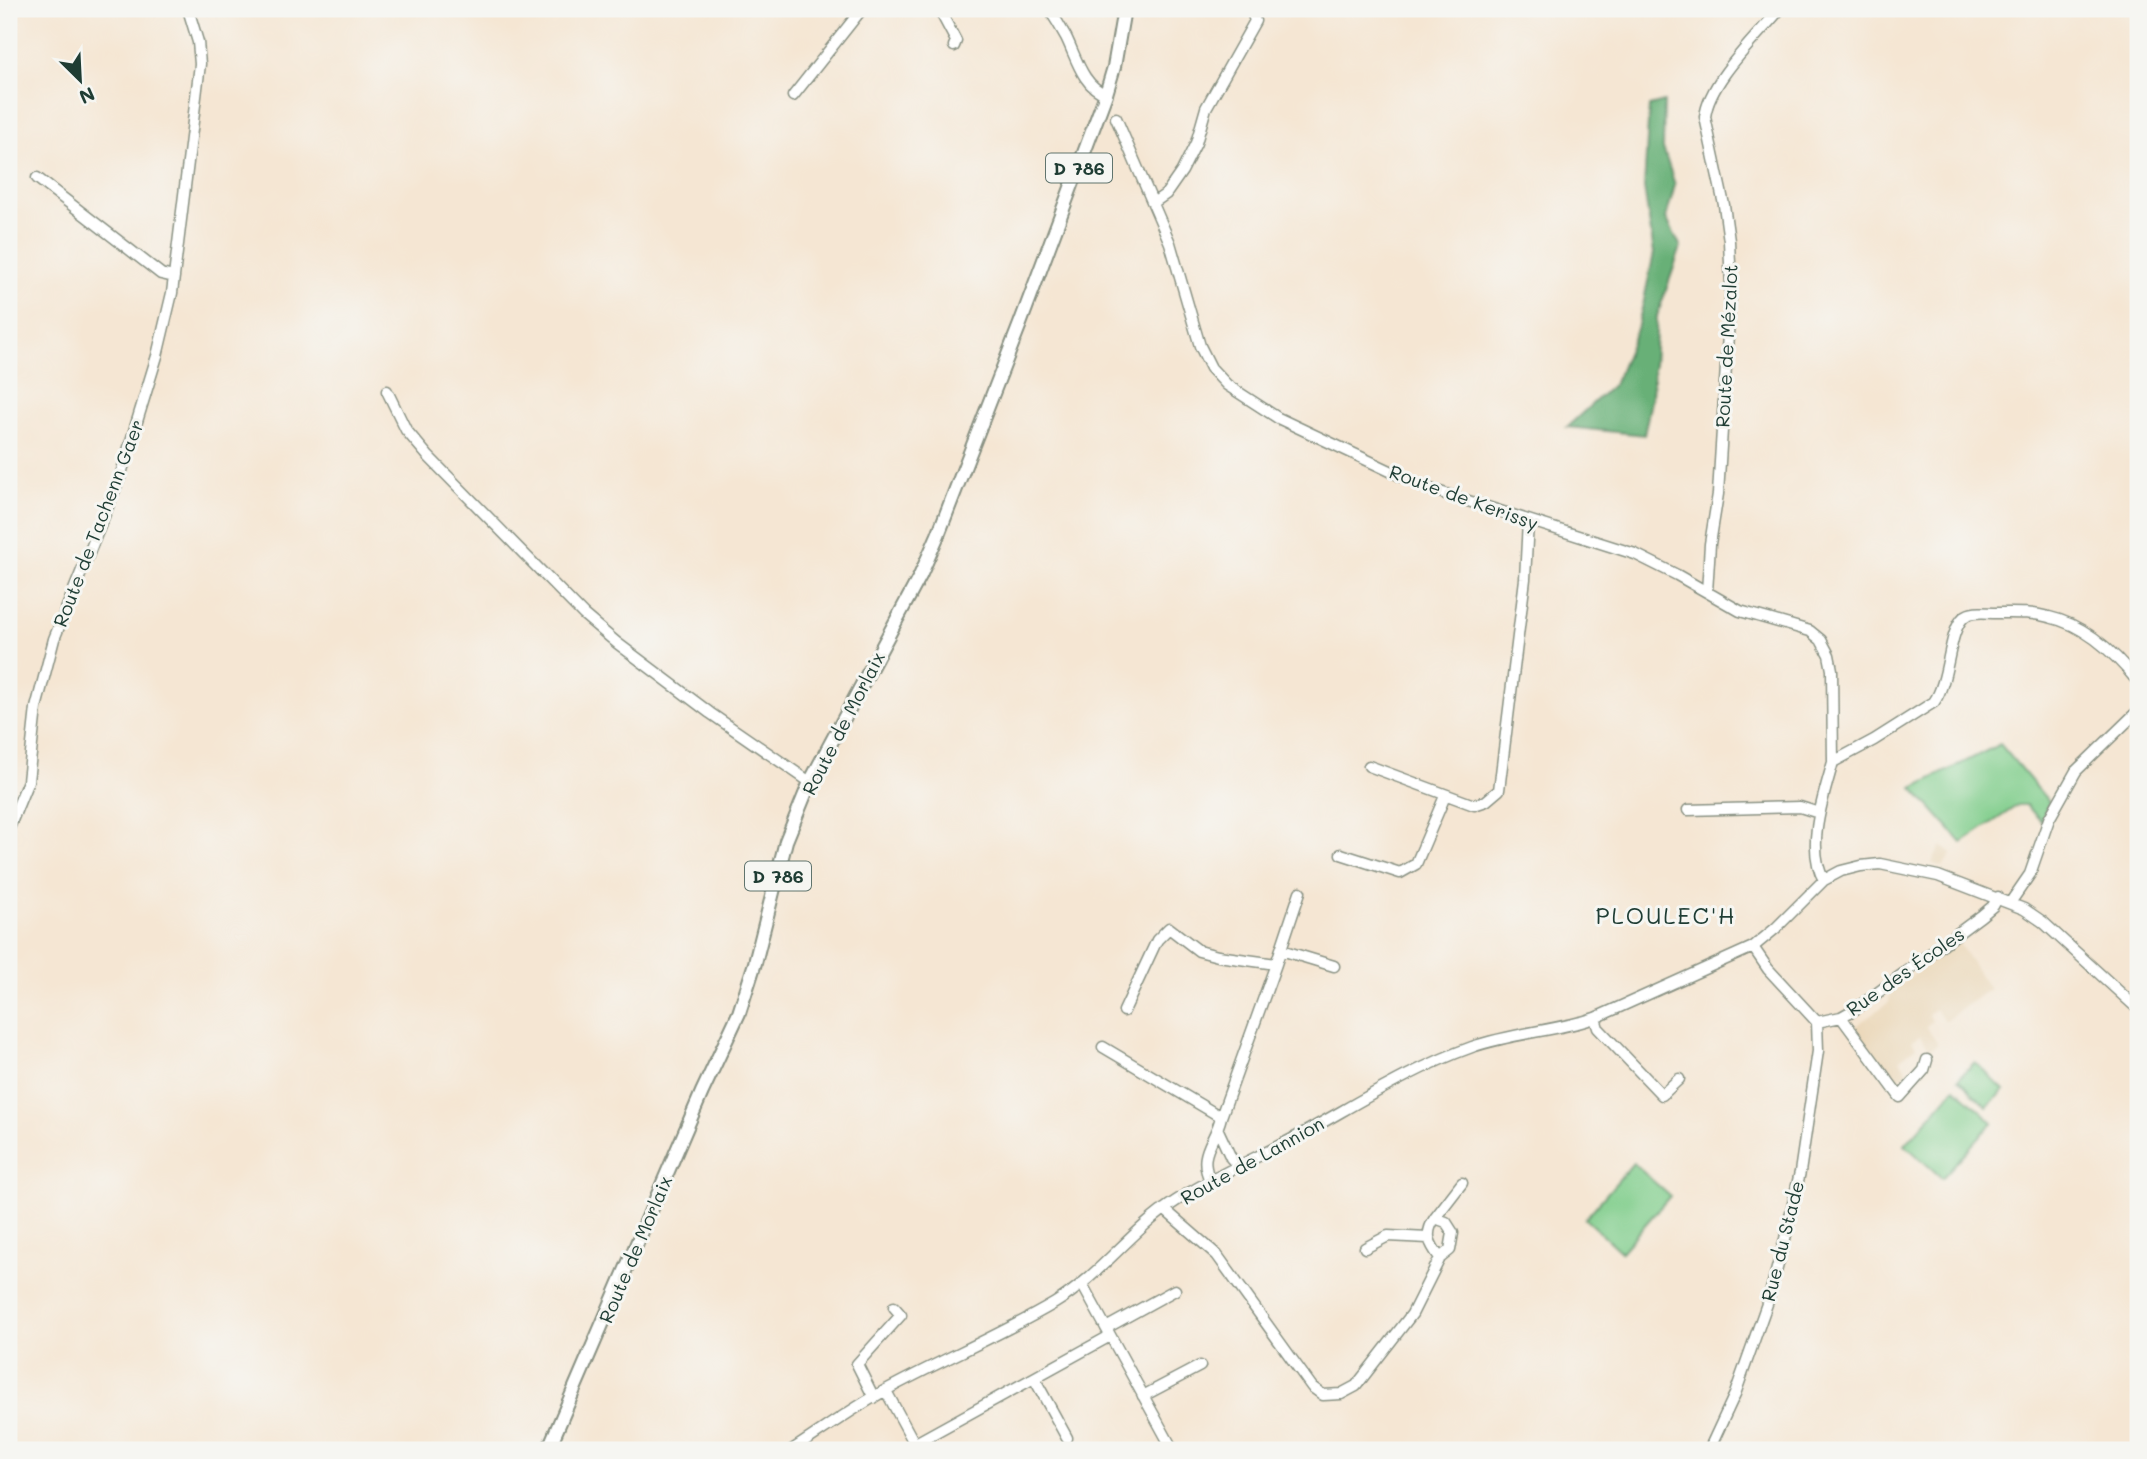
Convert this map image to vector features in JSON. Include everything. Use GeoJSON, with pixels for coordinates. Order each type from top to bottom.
{"type":"FeatureCollection","features":[{"type":"Feature","properties":{"kind":"main road","name":"Route de Morlaix"},"geometry":{"type":"LineString","coordinates":[[548,1450],[739,1013],[755,963],[786,841],[810,782],[920,576],[938,535],[1106,94],[1114,67],[1124,9]]}},
{"type":"Feature","properties":{"kind":"main road","name":"Route de Morlaix"},"geometry":{"type":"LineString","coordinates":[[540,1450],[553,1435]]}},
{"type":"Feature","properties":{"kind":"street","name":"Route de Tachenn Gaer"},"geometry":{"type":"LineString","coordinates":[[9,828],[28,780],[36,708],[54,639],[120,477],[157,356],[174,277],[200,64],[198,42],[188,9]]}},
{"type":"Feature","properties":{"kind":"street"},"geometry":{"type":"LineString","coordinates":[[793,96],[862,9]]}},
{"type":"Feature","properties":{"kind":"street"},"geometry":{"type":"LineString","coordinates":[[939,9],[956,41],[954,46]]}},
{"type":"Feature","properties":{"kind":"street"},"geometry":{"type":"LineString","coordinates":[[1049,9],[1082,72],[1099,92],[1106,94]]}},
{"type":"Feature","properties":{"kind":"street"},"geometry":{"type":"LineString","coordinates":[[1153,203],[1166,194],[1196,143],[1206,108],[1255,21],[1251,9]]}},
{"type":"Feature","properties":{"kind":"street","name":"Route de Mézalot"},"geometry":{"type":"LineString","coordinates":[[1707,592],[1710,544],[1718,494],[1731,286],[1724,205],[1704,117],[1706,102],[1716,83],[1780,9]]}},
{"type":"Feature","properties":{"kind":"street","name":"Route de Kerissy"},"geometry":{"type":"LineString","coordinates":[[1116,118],[1170,243],[1200,346],[1211,368],[1227,385],[1278,418],[1413,481],[1635,554],[1740,611],[1810,631],[1821,640],[1829,655],[1832,670],[1833,762],[1819,813],[1816,851],[1824,880]]}},
{"type":"Feature","properties":{"kind":"street"},"geometry":{"type":"LineString","coordinates":[[37,178],[161,274],[174,277]]}},
{"type":"Feature","properties":{"kind":"street"},"geometry":{"type":"LineString","coordinates":[[387,391],[407,430],[428,456],[584,615],[647,667],[810,782]]}},
{"type":"Feature","properties":{"kind":"street"},"geometry":{"type":"LineString","coordinates":[[1369,766],[1474,805],[1486,801],[1499,790],[1525,579],[1528,521]]}},
{"type":"Feature","properties":{"kind":"street"},"geometry":{"type":"LineString","coordinates":[[1833,762],[1934,702],[1941,692],[1956,630],[1962,618],[1971,613],[2024,613],[2051,617],[2096,640],[2123,663],[2138,682]]}},
{"type":"Feature","properties":{"kind":"street"},"geometry":{"type":"LineString","coordinates":[[2010,903],[2030,874],[2049,820],[2076,771],[2138,711]]}},
{"type":"Feature","properties":{"kind":"street"},"geometry":{"type":"LineString","coordinates":[[1341,854],[1400,873],[1416,864],[1445,796]]}},
{"type":"Feature","properties":{"kind":"street"},"geometry":{"type":"LineString","coordinates":[[1688,810],[1800,807],[1819,813]]}},
{"type":"Feature","properties":{"kind":"street"},"geometry":{"type":"LineString","coordinates":[[1824,880],[1841,871],[1880,864],[1938,876],[1998,897],[2024,909],[2043,922],[2138,1009]]}},
{"type":"Feature","properties":{"kind":"street","name":"Route de Lannion"},"geometry":{"type":"LineString","coordinates":[[792,1450],[886,1391],[1055,1303],[1082,1284],[1164,1209],[1364,1097],[1473,1047],[1595,1018],[1753,947],[1824,880]]}},
{"type":"Feature","properties":{"kind":"street"},"geometry":{"type":"LineString","coordinates":[[1211,1182],[1205,1171],[1204,1159],[1218,1130],[1300,892]]}},
{"type":"Feature","properties":{"kind":"street","name":"Rue des Écoles"},"geometry":{"type":"LineString","coordinates":[[1816,1022],[1841,1017],[1857,1008],[1949,941],[1993,906],[1998,897]]}},
{"type":"Feature","properties":{"kind":"street"},"geometry":{"type":"LineString","coordinates":[[1124,1010],[1157,940],[1169,928],[1199,951],[1276,964]]}},
{"type":"Feature","properties":{"kind":"street"},"geometry":{"type":"LineString","coordinates":[[1753,947],[1816,1022]]}},
{"type":"Feature","properties":{"kind":"street"},"geometry":{"type":"LineString","coordinates":[[1281,950],[1334,966]]}},
{"type":"Feature","properties":{"kind":"street"},"geometry":{"type":"LineString","coordinates":[[1841,1017],[1900,1097],[1924,1070],[1927,1060]]}},
{"type":"Feature","properties":{"kind":"street"},"geometry":{"type":"LineString","coordinates":[[1595,1018],[1598,1028],[1662,1095],[1679,1079]]}},
{"type":"Feature","properties":{"kind":"street","name":"Rue du Stade"},"geometry":{"type":"LineString","coordinates":[[1709,1450],[1735,1394],[1768,1301],[1785,1238],[1800,1172],[1818,1051],[1816,1022]]}},
{"type":"Feature","properties":{"kind":"street"},"geometry":{"type":"LineString","coordinates":[[1103,1046],[1221,1117]]}},
{"type":"Feature","properties":{"kind":"street"},"geometry":{"type":"LineString","coordinates":[[1218,1130],[1231,1158],[1239,1167]]}},
{"type":"Feature","properties":{"kind":"street"},"geometry":{"type":"LineString","coordinates":[[1440,1258],[1427,1238],[1429,1227],[1462,1183]]}},
{"type":"Feature","properties":{"kind":"street"},"geometry":{"type":"LineString","coordinates":[[1164,1209],[1217,1255],[1312,1387],[1323,1395],[1341,1394],[1356,1385],[1412,1314],[1440,1258],[1450,1250],[1453,1233],[1446,1222],[1435,1218]]}},
{"type":"Feature","properties":{"kind":"street"},"geometry":{"type":"LineString","coordinates":[[1365,1248],[1388,1236],[1427,1238]]}},
{"type":"Feature","properties":{"kind":"street"},"geometry":{"type":"LineString","coordinates":[[1082,1284],[1173,1450]]}},
{"type":"Feature","properties":{"kind":"street"},"geometry":{"type":"LineString","coordinates":[[886,1391],[916,1447],[1034,1378],[1175,1290]]}},
{"type":"Feature","properties":{"kind":"street"},"geometry":{"type":"LineString","coordinates":[[874,1398],[857,1364],[901,1315],[894,1307]]}},
{"type":"Feature","properties":{"kind":"street"},"geometry":{"type":"LineString","coordinates":[[1143,1396],[1200,1366]]}},
{"type":"Feature","properties":{"kind":"street"},"geometry":{"type":"LineString","coordinates":[[1034,1378],[1066,1438]]}},
{"type":"Feature","properties":{"kind":"shaded area"},"geometry":{"type":"Polygon","coordinates":[[[1941,846],[1952,853],[1943,867],[1932,863],[1941,846]]]}},
{"type":"Feature","properties":{"kind":"shaded area"},"geometry":{"type":"Polygon","coordinates":[[[1958,942],[1989,989],[1945,1021],[1935,1009],[1928,1014],[1932,1021],[1926,1026],[1938,1044],[1930,1049],[1920,1036],[1912,1041],[1916,1047],[1900,1059],[1908,1072],[1895,1083],[1854,1027],[1889,1002],[1890,992],[1958,942]]]}},
{"type":"Feature","properties":{"kind":"green space"},"geometry":{"type":"Polygon","coordinates":[[[1664,102],[1663,148],[1675,185],[1666,218],[1681,247],[1657,316],[1652,396],[1644,435],[1567,427],[1615,383],[1637,329],[1654,253],[1644,188],[1649,106],[1664,102]]]}},
{"type":"Feature","properties":{"kind":"green space"},"geometry":{"type":"Polygon","coordinates":[[[2000,744],[2049,802],[2041,821],[2026,805],[2018,805],[1962,843],[1913,788],[2000,744]]]}},
{"type":"Feature","properties":{"kind":"green space"},"geometry":{"type":"Polygon","coordinates":[[[1975,1062],[2004,1090],[1987,1107],[1958,1079],[1975,1062]]]}},
{"type":"Feature","properties":{"kind":"green space"},"geometry":{"type":"Polygon","coordinates":[[[1955,1088],[1993,1122],[1942,1178],[1905,1145],[1955,1088]]]}},
{"type":"Feature","properties":{"kind":"green space"},"geometry":{"type":"Polygon","coordinates":[[[1633,1163],[1670,1196],[1621,1252],[1585,1219],[1633,1163]]]}},
{"type":"Feature","properties":{"kind":"district","name":"PLOULEC'H"},"geometry":{"type":"Point","coordinates":[1666,915]}}]}
